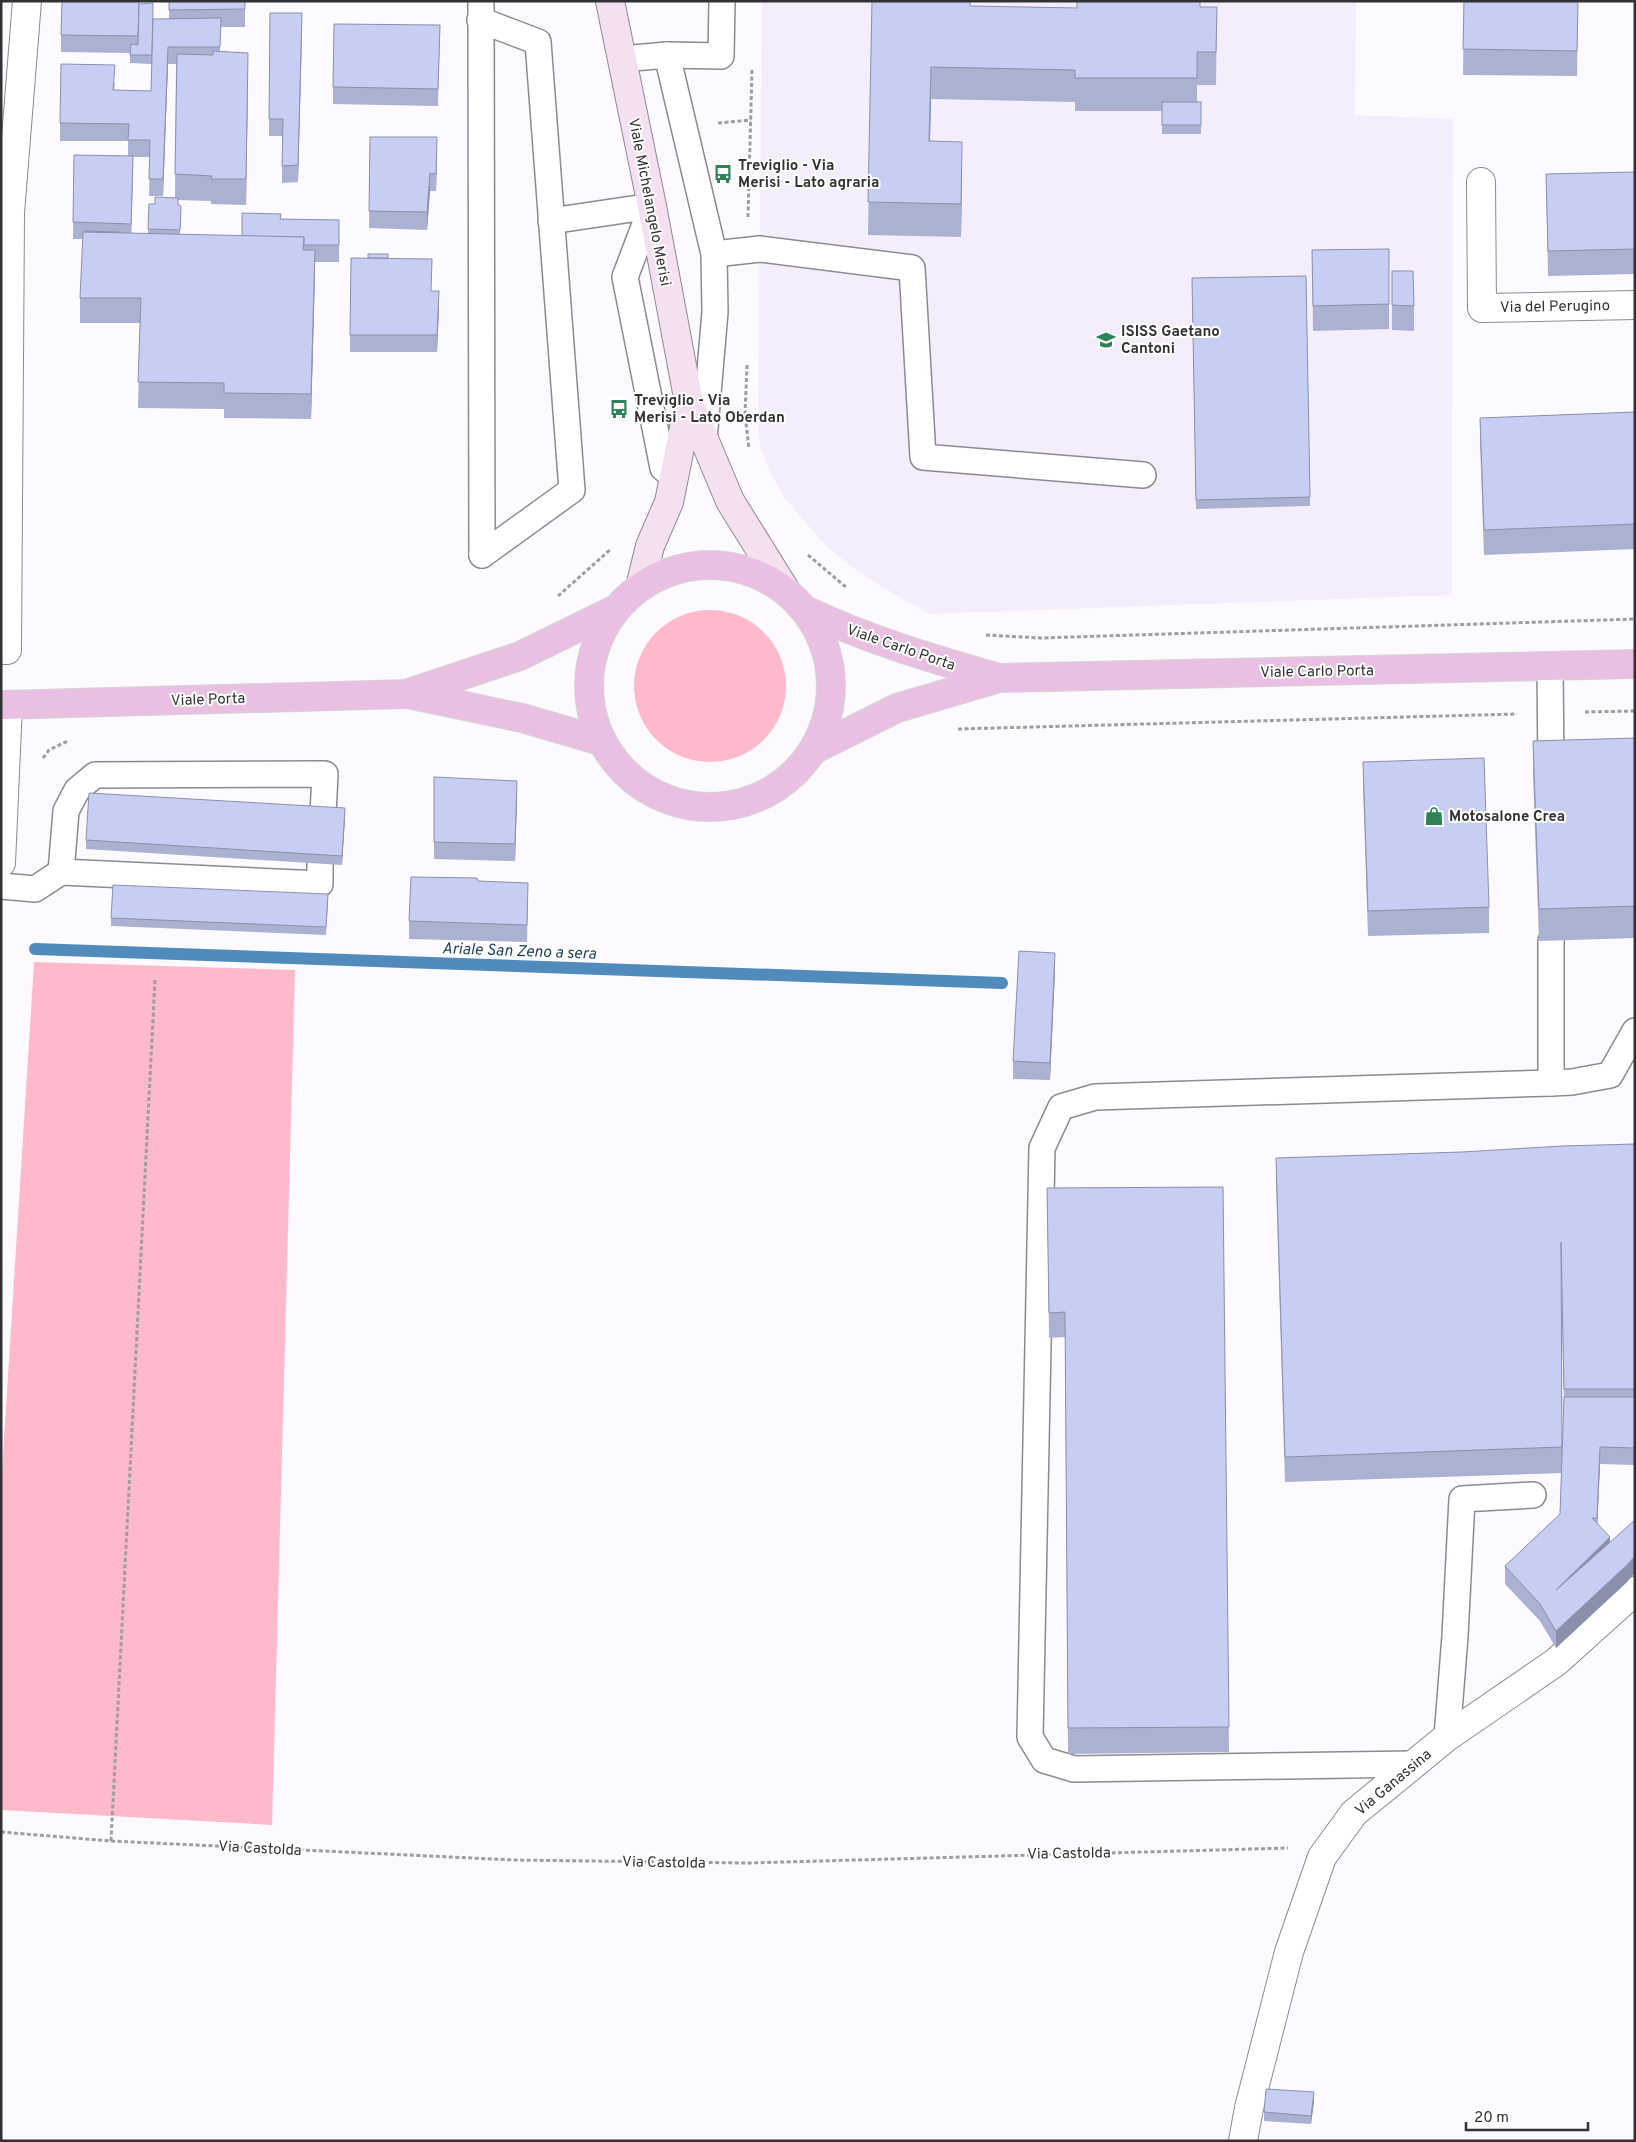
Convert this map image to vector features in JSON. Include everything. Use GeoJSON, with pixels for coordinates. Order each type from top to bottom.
{"type":"FeatureCollection","features":[{"type":"Feature","properties":{"kind":"main road","name":"Viale Michelangelo Merisi"},"geometry":{"type":"LineString","coordinates":[[610,1],[652,206],[688,403],[730,501],[786,591]]}},
{"type":"Feature","properties":{"kind":"main road","name":"Viale Michelangelo Merisi"},"geometry":{"type":"LineString","coordinates":[[640,587],[650,546],[669,502],[688,403]]}},
{"type":"Feature","properties":{"kind":"main road","name":"Viale Carlo Porta"},"geometry":{"type":"LineString","coordinates":[[806,610],[824,642],[832,678],[829,715],[814,749],[791,778],[760,798],[725,808],[687,807],[652,794],[622,772],[601,742],[590,708],[589,674],[598,640],[616,609],[640,587],[668,572],[700,565],[732,566],[762,576],[786,591],[806,610],[834,624],[897,648],[999,678]]}},
{"type":"Feature","properties":{"kind":"main road"},"geometry":{"type":"LineString","coordinates":[[408,694],[520,656],[616,609]]}},
{"type":"Feature","properties":{"kind":"main road","name":"Viale Carlo Porta"},"geometry":{"type":"LineString","coordinates":[[814,749],[897,708],[999,678],[1635,664]]}},
{"type":"Feature","properties":{"kind":"main road"},"geometry":{"type":"LineString","coordinates":[[408,694],[522,718],[601,742]]}},
{"type":"Feature","properties":{"kind":"main road","name":"Viale Porta"},"geometry":{"type":"LineString","coordinates":[[5,705],[408,694]]}},
{"type":"Feature","properties":{"kind":"street"},"geometry":{"type":"LineString","coordinates":[[1,650],[7,650],[6,213],[27,1]]}},
{"type":"Feature","properties":{"kind":"street","name":"Via del Perugino"},"geometry":{"type":"LineString","coordinates":[[1481,182],[1482,308],[1635,305]]}},
{"type":"Feature","properties":{"kind":"street"},"geometry":{"type":"LineString","coordinates":[[1,863],[5,705]]}},
{"type":"Feature","properties":{"kind":"street","name":"Via Ganassina"},"geometry":{"type":"LineString","coordinates":[[1243,2141],[1248,2108],[1289,1952],[1322,1856],[1354,1813],[1447,1737],[1556,1662],[1635,1591]]}},
{"type":"Feature","properties":{"kind":"lane"},"geometry":{"type":"LineString","coordinates":[[622,59],[667,55],[721,56],[722,1]]}},
{"type":"Feature","properties":{"kind":"lane"},"geometry":{"type":"LineString","coordinates":[[481,10],[538,42],[572,490],[482,555],[481,10]]}},
{"type":"Feature","properties":{"kind":"lane"},"geometry":{"type":"LineString","coordinates":[[667,55],[714,254],[715,312],[704,440]]}},
{"type":"Feature","properties":{"kind":"lane"},"geometry":{"type":"LineString","coordinates":[[551,221],[652,206],[626,277],[663,468],[674,477]]}},
{"type":"Feature","properties":{"kind":"lane"},"geometry":{"type":"LineString","coordinates":[[714,254],[760,249],[912,268],[924,457],[1143,475]]}},
{"type":"Feature","properties":{"kind":"lane"},"geometry":{"type":"LineString","coordinates":[[1550,666],[1551,774]]}},
{"type":"Feature","properties":{"kind":"lane"},"geometry":{"type":"LineString","coordinates":[[61,872],[66,811],[77,790],[95,775],[325,774],[323,816]]}},
{"type":"Feature","properties":{"kind":"lane"},"geometry":{"type":"LineString","coordinates":[[1,886],[35,889],[61,872],[320,884],[320,863]]}},
{"type":"Feature","properties":{"kind":"lane"},"geometry":{"type":"LineString","coordinates":[[1551,941],[1551,1082]]}},
{"type":"Feature","properties":{"kind":"lane"},"geometry":{"type":"LineString","coordinates":[[1415,1764],[1074,1769],[1044,1760],[1030,1737],[1042,1148],[1061,1107],[1095,1097],[1572,1082],[1610,1075],[1635,1032]]}},
{"type":"Feature","properties":{"kind":"lane"},"geometry":{"type":"LineString","coordinates":[[1447,1737],[1455,1636],[1462,1499],[1533,1495]]}},
{"type":"Feature","properties":{"kind":"path"},"geometry":{"type":"LineString","coordinates":[[747,251],[752,61]]}},
{"type":"Feature","properties":{"kind":"path"},"geometry":{"type":"LineString","coordinates":[[714,124],[750,120]]}},
{"type":"Feature","properties":{"kind":"path"},"geometry":{"type":"LineString","coordinates":[[747,355],[745,414],[749,454]]}},
{"type":"Feature","properties":{"kind":"path"},"geometry":{"type":"LineString","coordinates":[[807,553],[852,591]]}},
{"type":"Feature","properties":{"kind":"path"},"geometry":{"type":"LineString","coordinates":[[984,635],[1041,638],[1635,619]]}},
{"type":"Feature","properties":{"kind":"path"},"geometry":{"type":"LineString","coordinates":[[951,730],[1635,711]]}},
{"type":"Feature","properties":{"kind":"path"},"geometry":{"type":"LineString","coordinates":[[111,1841],[155,980]]}},
{"type":"Feature","properties":{"kind":"path","name":"Via Castolda"},"geometry":{"type":"LineString","coordinates":[[1,1832],[111,1841],[514,1860],[748,1863],[1328,1848]]}},
{"type":"Feature","properties":{"kind":"shaded area","name":"ISISS Gaetano Cantoni"},"geometry":{"type":"Polygon","coordinates":[[[762,1],[1356,1],[1355,115],[1453,119],[1452,595],[929,614],[849,565],[824,544],[784,497],[772,476],[761,450],[758,431],[762,1]]]}},
{"type":"Feature","properties":{"kind":"shaded area"},"geometry":{"type":"Polygon","coordinates":[[[710,610],[739,616],[752,623],[763,633],[773,644],[780,657],[786,686],[780,715],[773,728],[763,739],[752,749],[739,756],[710,762],[681,756],[668,749],[657,739],[647,728],[640,715],[634,686],[640,657],[647,644],[657,633],[668,623],[681,616],[710,610]]]}},
{"type":"Feature","properties":{"kind":"shaded area"},"geometry":{"type":"Polygon","coordinates":[[[34,962],[295,970],[272,1825],[1,1810],[1,1487],[34,962]]]}},
{"type":"Feature","properties":{"kind":"building"},"geometry":{"type":"Polygon","coordinates":[[[62,1],[139,1],[138,36],[61,35],[62,1]]]}},
{"type":"Feature","properties":{"kind":"building"},"geometry":{"type":"Polygon","coordinates":[[[169,1],[245,1],[245,9],[169,10],[169,1]]]}},
{"type":"Feature","properties":{"kind":"building"},"geometry":{"type":"Polygon","coordinates":[[[872,1],[970,1],[970,6],[1077,8],[1077,1],[1200,1],[1200,7],[1217,7],[1216,52],[1197,52],[1197,78],[1075,78],[1075,70],[931,67],[929,141],[962,142],[961,204],[868,202],[872,1]]]}},
{"type":"Feature","properties":{"kind":"building"},"geometry":{"type":"Polygon","coordinates":[[[1464,1],[1578,1],[1577,51],[1463,49],[1464,1]]]}},
{"type":"Feature","properties":{"kind":"building"},"geometry":{"type":"Polygon","coordinates":[[[153,3],[152,55],[130,55],[131,44],[138,45],[139,4],[153,3]]]}},
{"type":"Feature","properties":{"kind":"building"},"geometry":{"type":"Polygon","coordinates":[[[270,13],[302,13],[298,165],[282,166],[283,119],[269,119],[270,13]]]}},
{"type":"Feature","properties":{"kind":"building"},"geometry":{"type":"Polygon","coordinates":[[[221,18],[220,47],[168,47],[163,179],[149,179],[150,140],[128,140],[129,124],[60,123],[61,64],[115,65],[113,90],[151,91],[153,19],[221,18]]]}},
{"type":"Feature","properties":{"kind":"building"},"geometry":{"type":"Polygon","coordinates":[[[334,24],[440,25],[438,89],[333,87],[334,24]]]}},
{"type":"Feature","properties":{"kind":"building"},"geometry":{"type":"Polygon","coordinates":[[[213,51],[248,53],[246,179],[211,179],[212,176],[175,174],[177,54],[213,55],[213,51]]]}},
{"type":"Feature","properties":{"kind":"building"},"geometry":{"type":"Polygon","coordinates":[[[1162,102],[1201,102],[1201,125],[1162,125],[1162,102]]]}},
{"type":"Feature","properties":{"kind":"building"},"geometry":{"type":"Polygon","coordinates":[[[370,137],[437,137],[436,174],[430,173],[427,212],[369,211],[370,137]]]}},
{"type":"Feature","properties":{"kind":"building"},"geometry":{"type":"Polygon","coordinates":[[[74,155],[133,156],[131,224],[73,222],[74,155]]]}},
{"type":"Feature","properties":{"kind":"building"},"geometry":{"type":"Polygon","coordinates":[[[1635,172],[1635,249],[1548,251],[1546,174],[1635,172]]]}},
{"type":"Feature","properties":{"kind":"building"},"geometry":{"type":"Polygon","coordinates":[[[155,197],[178,198],[178,205],[181,207],[180,230],[148,229],[149,204],[155,204],[155,197]]]}},
{"type":"Feature","properties":{"kind":"building"},"geometry":{"type":"Polygon","coordinates":[[[242,213],[281,214],[280,219],[339,220],[339,245],[304,245],[304,237],[242,236],[242,213]]]}},
{"type":"Feature","properties":{"kind":"building"},"geometry":{"type":"Polygon","coordinates":[[[83,232],[304,237],[303,250],[315,250],[311,394],[224,393],[224,383],[138,382],[141,298],[80,298],[83,232]]]}},
{"type":"Feature","properties":{"kind":"building"},"geometry":{"type":"Polygon","coordinates":[[[85,232],[119,232],[119,233],[85,232]]]}},
{"type":"Feature","properties":{"kind":"building"},"geometry":{"type":"Polygon","coordinates":[[[1389,249],[1389,304],[1313,306],[1312,250],[1389,249]]]}},
{"type":"Feature","properties":{"kind":"building"},"geometry":{"type":"Polygon","coordinates":[[[368,254],[388,254],[388,258],[368,258],[368,254]]]}},
{"type":"Feature","properties":{"kind":"building"},"geometry":{"type":"Polygon","coordinates":[[[351,258],[432,259],[431,291],[439,291],[437,335],[350,335],[351,258]]]}},
{"type":"Feature","properties":{"kind":"building"},"geometry":{"type":"Polygon","coordinates":[[[1392,271],[1413,271],[1414,306],[1392,305],[1392,271]]]}},
{"type":"Feature","properties":{"kind":"building"},"geometry":{"type":"Polygon","coordinates":[[[1306,276],[1310,497],[1196,500],[1192,278],[1306,276]]]}},
{"type":"Feature","properties":{"kind":"building"},"geometry":{"type":"Polygon","coordinates":[[[1635,412],[1635,524],[1484,530],[1480,418],[1635,412]]]}},
{"type":"Feature","properties":{"kind":"building"},"geometry":{"type":"Polygon","coordinates":[[[1635,738],[1635,906],[1539,909],[1533,741],[1635,738]]]}},
{"type":"Feature","properties":{"kind":"building"},"geometry":{"type":"Polygon","coordinates":[[[1484,758],[1489,907],[1368,911],[1363,762],[1484,758]]]}},
{"type":"Feature","properties":{"kind":"building"},"geometry":{"type":"Polygon","coordinates":[[[434,777],[517,781],[515,844],[434,842],[434,777]]]}},
{"type":"Feature","properties":{"kind":"building"},"geometry":{"type":"Polygon","coordinates":[[[89,793],[345,808],[342,856],[86,840],[89,793]]]}},
{"type":"Feature","properties":{"kind":"building"},"geometry":{"type":"Polygon","coordinates":[[[411,877],[477,878],[478,881],[528,883],[527,925],[409,921],[411,877]]]}},
{"type":"Feature","properties":{"kind":"building"},"geometry":{"type":"Polygon","coordinates":[[[113,885],[328,894],[326,927],[111,918],[113,885]]]}},
{"type":"Feature","properties":{"kind":"building"},"geometry":{"type":"Polygon","coordinates":[[[1019,951],[1055,953],[1050,1063],[1013,1061],[1019,951]]]}},
{"type":"Feature","properties":{"kind":"building"},"geometry":{"type":"Polygon","coordinates":[[[1635,1144],[1635,1389],[1564,1389],[1561,1242],[1562,1447],[1285,1457],[1276,1158],[1635,1144]]]}},
{"type":"Feature","properties":{"kind":"building"},"geometry":{"type":"Polygon","coordinates":[[[1223,1187],[1229,1727],[1068,1728],[1065,1312],[1049,1313],[1047,1188],[1223,1187]]]}},
{"type":"Feature","properties":{"kind":"building"},"geometry":{"type":"Polygon","coordinates":[[[1564,1397],[1635,1397],[1635,1448],[1600,1447],[1597,1518],[1592,1518],[1610,1537],[1556,1590],[1635,1520],[1635,1556],[1556,1631],[1540,1604],[1505,1566],[1560,1514],[1564,1397]]]}},
{"type":"Feature","properties":{"kind":"building"},"geometry":{"type":"Polygon","coordinates":[[[1266,2089],[1314,2092],[1311,2116],[1264,2112],[1266,2089]]]}},
{"type":"Feature","properties":{"kind":"waterway","name":"Ariale San Zeno a sera"},"geometry":{"type":"LineString","coordinates":[[35,949],[1002,983]]}},
{"type":"Feature","properties":{"kind":"place","name":"Treviglio - Via Merisi - Lato agraria"},"geometry":{"type":"Point","coordinates":[723,174]}},
{"type":"Feature","properties":{"kind":"place","name":"ISISS Gaetano Cantoni"},"geometry":{"type":"Point","coordinates":[1106,340]}},
{"type":"Feature","properties":{"kind":"place","name":"Treviglio - Via Merisi - Lato Oberdan"},"geometry":{"type":"Point","coordinates":[619,409]}},
{"type":"Feature","properties":{"kind":"place","name":"Motosalone Crea"},"geometry":{"type":"Point","coordinates":[1434,816]}}]}
